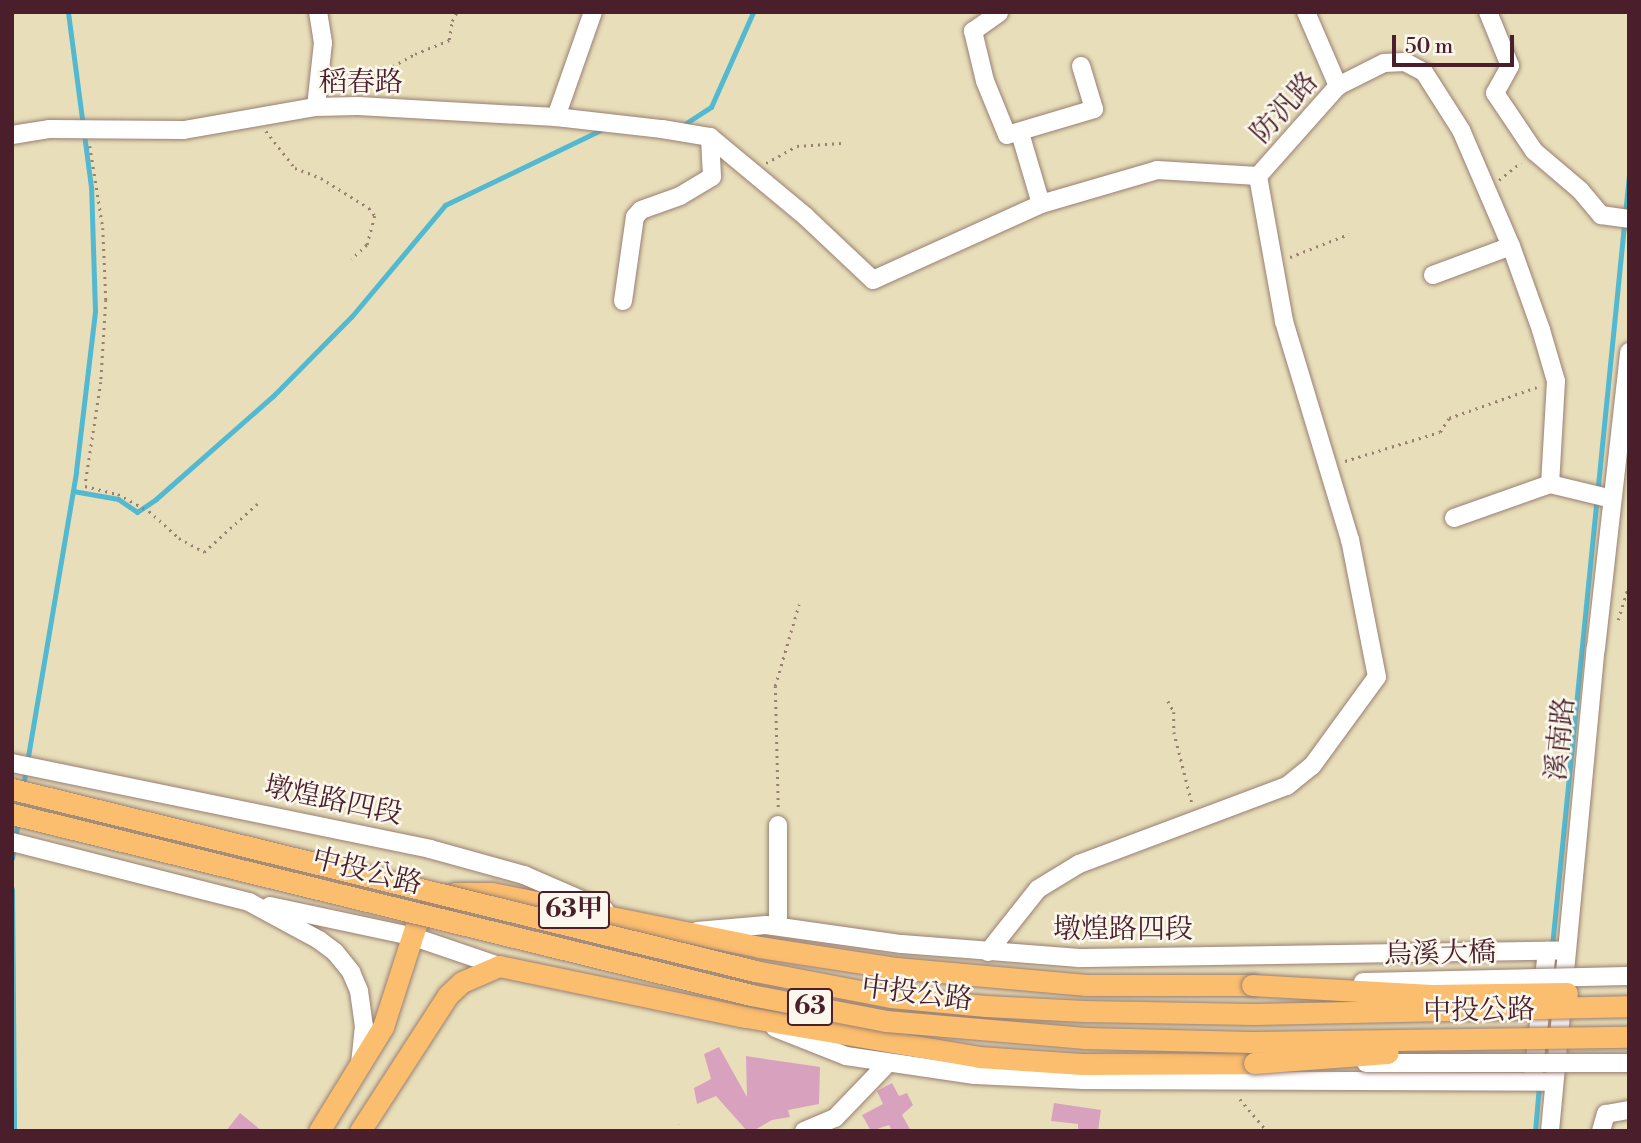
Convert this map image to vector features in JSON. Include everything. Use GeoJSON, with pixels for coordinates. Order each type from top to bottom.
{"type":"FeatureCollection","features":[{"type":"Feature","properties":{"kind":"main road","name":"中投公路"},"geometry":{"type":"LineString","coordinates":[[12,789],[755,971],[891,997],[1084,1012],[1253,1014],[1629,1006]]}},
{"type":"Feature","properties":{"kind":"main road","name":"中投公路"},"geometry":{"type":"LineString","coordinates":[[12,814],[737,992],[886,1021],[1084,1038],[1253,1042],[1629,1037]]}},
{"type":"Feature","properties":{"kind":"main road","name":"63甲"},"geometry":{"type":"LineString","coordinates":[[319,1131],[359,1068],[390,1010],[411,936],[422,916],[440,900],[456,893],[474,892],[827,958],[986,978],[1086,985],[1252,985]]}},
{"type":"Feature","properties":{"kind":"main road","name":"63甲"},"geometry":{"type":"LineString","coordinates":[[499,966],[746,1017],[979,1057],[1083,1064],[1254,1063]]}},
{"type":"Feature","properties":{"kind":"main road"},"geometry":{"type":"LineString","coordinates":[[360,1131],[448,995],[461,982],[499,966]]}},
{"type":"Feature","properties":{"kind":"main road"},"geometry":{"type":"LineString","coordinates":[[1252,985],[1431,995],[1629,991]]}},
{"type":"Feature","properties":{"kind":"main road"},"geometry":{"type":"LineString","coordinates":[[1254,1063],[1418,1051],[1629,1049]]}},
{"type":"Feature","properties":{"kind":"street"},"geometry":{"type":"LineString","coordinates":[[316,107],[323,43],[318,12]]}},
{"type":"Feature","properties":{"kind":"street"},"geometry":{"type":"LineString","coordinates":[[556,117],[593,12]]}},
{"type":"Feature","properties":{"kind":"street"},"geometry":{"type":"LineString","coordinates":[[1306,12],[1338,86]]}},
{"type":"Feature","properties":{"kind":"street"},"geometry":{"type":"LineString","coordinates":[[1488,12],[1510,66],[1495,93],[1534,151],[1580,190],[1601,215],[1629,219]]}},
{"type":"Feature","properties":{"kind":"street"},"geometry":{"type":"LineString","coordinates":[[999,13],[973,31],[985,81],[1007,135],[1094,110],[1081,65]]}},
{"type":"Feature","properties":{"kind":"street","name":"防汎路"},"geometry":{"type":"LineString","coordinates":[[710,137],[805,216],[873,280],[1041,204],[1157,170],[1258,176],[1338,86],[1384,63],[1405,62],[1417,66],[1424,72],[1461,131],[1488,190],[1511,246],[1556,381],[1550,484]]}},
{"type":"Feature","properties":{"kind":"street","name":"稻春路"},"geometry":{"type":"LineString","coordinates":[[12,135],[49,129],[184,130],[316,107],[358,106],[556,117],[710,137]]}},
{"type":"Feature","properties":{"kind":"street"},"geometry":{"type":"LineString","coordinates":[[1020,133],[1041,204]]}},
{"type":"Feature","properties":{"kind":"street"},"geometry":{"type":"LineString","coordinates":[[622,301],[635,217],[640,209],[680,196],[712,177],[710,137]]}},
{"type":"Feature","properties":{"kind":"street"},"geometry":{"type":"LineString","coordinates":[[988,952],[1038,889],[1079,864],[1287,786],[1312,766],[1377,677],[1350,540],[1284,321],[1258,176]]}},
{"type":"Feature","properties":{"kind":"street"},"geometry":{"type":"LineString","coordinates":[[1433,275],[1511,246]]}},
{"type":"Feature","properties":{"kind":"street","name":"溪南路"},"geometry":{"type":"LineString","coordinates":[[1550,1131],[1566,950],[1629,352]]}},
{"type":"Feature","properties":{"kind":"street"},"geometry":{"type":"LineString","coordinates":[[1454,518],[1550,484],[1612,499]]}},
{"type":"Feature","properties":{"kind":"street","name":"墩煌路四段"},"geometry":{"type":"LineString","coordinates":[[12,763],[277,816],[500,867],[634,922]]}},
{"type":"Feature","properties":{"kind":"street"},"geometry":{"type":"LineString","coordinates":[[778,825],[778,926]]}},
{"type":"Feature","properties":{"kind":"street"},"geometry":{"type":"LineString","coordinates":[[12,842],[249,902],[411,936],[499,966]]}},
{"type":"Feature","properties":{"kind":"street"},"geometry":{"type":"LineString","coordinates":[[249,902],[319,940],[335,952],[351,972],[363,1010],[359,1068]]}},
{"type":"Feature","properties":{"kind":"street","name":"墩煌路四段"},"geometry":{"type":"LineString","coordinates":[[682,932],[778,926],[988,952],[1079,958],[1566,950]]}},
{"type":"Feature","properties":{"kind":"street"},"geometry":{"type":"LineString","coordinates":[[1533,1081],[1547,950]]}},
{"type":"Feature","properties":{"kind":"street","name":"烏溪大橋"},"geometry":{"type":"LineString","coordinates":[[1252,985],[1629,976]]}},
{"type":"Feature","properties":{"kind":"street"},"geometry":{"type":"LineString","coordinates":[[746,1017],[846,1056],[975,1075],[1554,1082]]}},
{"type":"Feature","properties":{"kind":"street"},"geometry":{"type":"LineString","coordinates":[[804,1131],[835,1118],[888,1063]]}},
{"type":"Feature","properties":{"kind":"street"},"geometry":{"type":"LineString","coordinates":[[1254,1063],[1629,1063]]}},
{"type":"Feature","properties":{"kind":"street"},"geometry":{"type":"LineString","coordinates":[[1601,1131],[1606,1114],[1629,1110]]}},
{"type":"Feature","properties":{"kind":"path"},"geometry":{"type":"LineString","coordinates":[[358,106],[361,87],[368,80],[415,54],[449,40],[452,21],[457,12]]}},
{"type":"Feature","properties":{"kind":"path"},"geometry":{"type":"LineString","coordinates":[[255,118],[295,167],[321,178],[369,208],[375,216],[367,245],[352,259]]}},
{"type":"Feature","properties":{"kind":"path"},"geometry":{"type":"LineString","coordinates":[[87,129],[103,228],[106,300],[101,382],[85,485],[118,494],[149,511],[179,538],[204,551],[257,504]]}},
{"type":"Feature","properties":{"kind":"path"},"geometry":{"type":"LineString","coordinates":[[750,171],[797,146],[841,143]]}},
{"type":"Feature","properties":{"kind":"path"},"geometry":{"type":"LineString","coordinates":[[1488,190],[1534,151]]}},
{"type":"Feature","properties":{"kind":"path"},"geometry":{"type":"LineString","coordinates":[[1273,263],[1349,234]]}},
{"type":"Feature","properties":{"kind":"path"},"geometry":{"type":"LineString","coordinates":[[1328,467],[1440,432],[1449,418],[1556,381]]}},
{"type":"Feature","properties":{"kind":"path"},"geometry":{"type":"LineString","coordinates":[[778,825],[775,686],[799,604]]}},
{"type":"Feature","properties":{"kind":"path"},"geometry":{"type":"LineString","coordinates":[[1168,701],[1174,712],[1178,751],[1197,820]]}},
{"type":"Feature","properties":{"kind":"path"},"geometry":{"type":"LineString","coordinates":[[1230,1080],[1243,1105],[1266,1131]]}},
{"type":"Feature","properties":{"kind":"path"},"geometry":{"type":"LineString","coordinates":[[676,1131],[677,1124]]}},
{"type":"Feature","properties":{"kind":"building"},"geometry":{"type":"Polygon","coordinates":[[[719,1047],[747,1097],[746,1056],[820,1067],[819,1104],[788,1110],[790,1117],[772,1120],[753,1131],[747,1131],[716,1096],[697,1104],[694,1088],[711,1079],[704,1054],[719,1047]]]}},
{"type":"Feature","properties":{"kind":"building"},"geometry":{"type":"Polygon","coordinates":[[[892,1083],[899,1096],[907,1093],[913,1105],[902,1115],[911,1131],[892,1131],[889,1125],[871,1131],[862,1115],[883,1104],[877,1091],[892,1083]]]}},
{"type":"Feature","properties":{"kind":"building"},"geometry":{"type":"Polygon","coordinates":[[[1054,1103],[1101,1110],[1098,1131],[1078,1131],[1078,1124],[1051,1121],[1054,1103]]]}},
{"type":"Feature","properties":{"kind":"building"},"geometry":{"type":"Polygon","coordinates":[[[240,1113],[262,1131],[226,1131],[240,1113]]]}},
{"type":"Feature","properties":{"kind":"waterway"},"geometry":{"type":"LineString","coordinates":[[23,786],[76,471],[95,311],[91,187],[68,12]]}},
{"type":"Feature","properties":{"kind":"waterway"},"geometry":{"type":"LineString","coordinates":[[680,127],[711,107],[753,12]]}},
{"type":"Feature","properties":{"kind":"waterway"},"geometry":{"type":"LineString","coordinates":[[73,491],[118,499],[137,512],[156,499],[273,396],[352,316],[445,205],[605,128]]}},
{"type":"Feature","properties":{"kind":"waterway"},"geometry":{"type":"LineString","coordinates":[[1552,946],[1629,175]]}},
{"type":"Feature","properties":{"kind":"waterway"},"geometry":{"type":"LineString","coordinates":[[12,858],[18,820]]}},
{"type":"Feature","properties":{"kind":"waterway"},"geometry":{"type":"LineString","coordinates":[[12,889],[14,1131]]}},
{"type":"Feature","properties":{"kind":"waterway"},"geometry":{"type":"LineString","coordinates":[[1535,1131],[1539,1085]]}}]}
